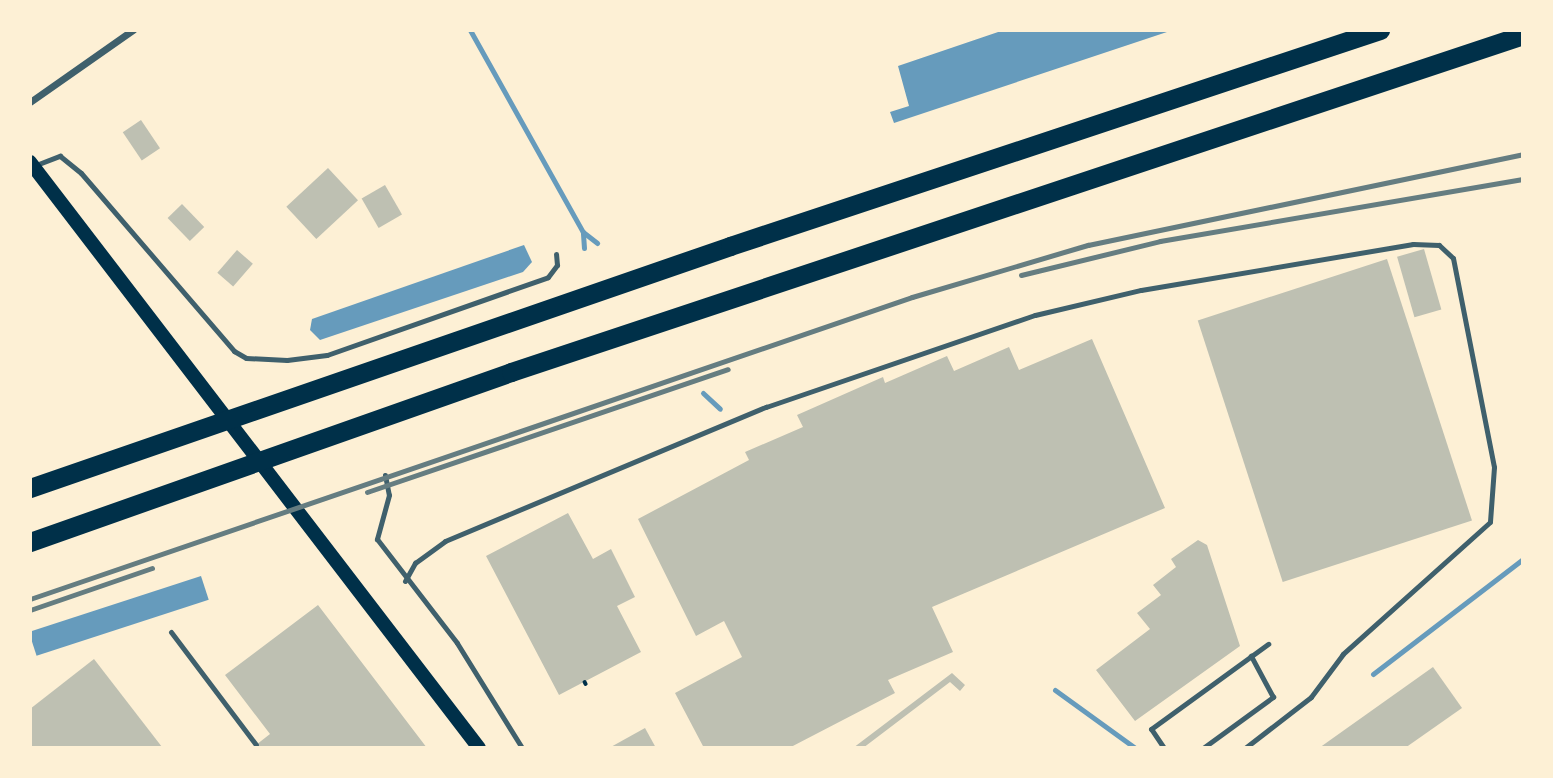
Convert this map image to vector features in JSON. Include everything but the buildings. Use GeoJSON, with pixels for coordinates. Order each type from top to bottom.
{"type":"FeatureCollection","features":[{"type":"Feature","properties":{"kind":"highway"},"geometry":{"type":"LineString","coordinates":[[30,488],[730,246],[1380,30]]}},
{"type":"Feature","properties":{"kind":"highway"},"geometry":{"type":"LineString","coordinates":[[30,542],[524,368],[1516,38]]}},
{"type":"Feature","properties":{"kind":"main road"},"geometry":{"type":"LineString","coordinates":[[32,165],[91,246],[479,748]]}},
{"type":"Feature","properties":{"kind":"street"},"geometry":{"type":"LineString","coordinates":[[30,102],[133,30]]}},
{"type":"Feature","properties":{"kind":"lane"},"geometry":{"type":"LineString","coordinates":[[32,165],[60,156],[81,173],[234,351],[246,358],[287,360],[327,355],[548,276],[556,265],[556,254]]}},
{"type":"Feature","properties":{"kind":"lane"},"geometry":{"type":"LineString","coordinates":[[405,581],[415,563],[444,541],[766,407],[1035,315],[1141,290],[1412,244],[1439,245],[1453,258],[1494,467],[1490,522],[1343,654],[1311,697],[1245,748]]}},
{"type":"Feature","properties":{"kind":"lane"},"geometry":{"type":"LineString","coordinates":[[385,475],[389,495],[377,539],[405,581],[457,643],[523,748]]}},
{"type":"Feature","properties":{"kind":"lane"},"geometry":{"type":"LineString","coordinates":[[171,632],[256,745]]}},
{"type":"Feature","properties":{"kind":"lane"},"geometry":{"type":"LineString","coordinates":[[1164,748],[1151,729],[1268,643]]}},
{"type":"Feature","properties":{"kind":"lane"},"geometry":{"type":"LineString","coordinates":[[1203,748],[1273,697],[1251,656]]}},
{"type":"Feature","properties":{"kind":"water"},"geometry":{"type":"Polygon","coordinates":[[[1004,30],[1173,30],[894,123],[890,112],[909,106],[898,66],[1004,30]]]}},
{"type":"Feature","properties":{"kind":"water"},"geometry":{"type":"Polygon","coordinates":[[[524,245],[532,262],[523,272],[320,340],[310,330],[312,319],[524,245]]]}},
{"type":"Feature","properties":{"kind":"water"},"geometry":{"type":"Polygon","coordinates":[[[201,576],[209,600],[37,656],[30,632],[201,576]]]}},
{"type":"Feature","properties":{"kind":"waterway"},"geometry":{"type":"LineString","coordinates":[[470,30],[583,232]]}},
{"type":"Feature","properties":{"kind":"waterway"},"geometry":{"type":"LineString","coordinates":[[584,248],[583,232],[597,243]]}},
{"type":"Feature","properties":{"kind":"waterway"},"geometry":{"type":"LineString","coordinates":[[703,393],[720,409]]}},
{"type":"Feature","properties":{"kind":"waterway"},"geometry":{"type":"LineString","coordinates":[[1373,674],[1523,559]]}},
{"type":"Feature","properties":{"kind":"waterway"},"geometry":{"type":"LineString","coordinates":[[1055,690],[1135,748]]}},
{"type":"Feature","properties":{"kind":"railway"},"geometry":{"type":"LineString","coordinates":[[30,599],[912,297],[1088,245],[1523,154]]}},
{"type":"Feature","properties":{"kind":"railway"},"geometry":{"type":"LineString","coordinates":[[1021,275],[1160,241],[1523,179]]}},
{"type":"Feature","properties":{"kind":"railway"},"geometry":{"type":"LineString","coordinates":[[367,492],[728,369]]}},
{"type":"Feature","properties":{"kind":"railway"},"geometry":{"type":"LineString","coordinates":[[30,610],[152,568]]}}]}
